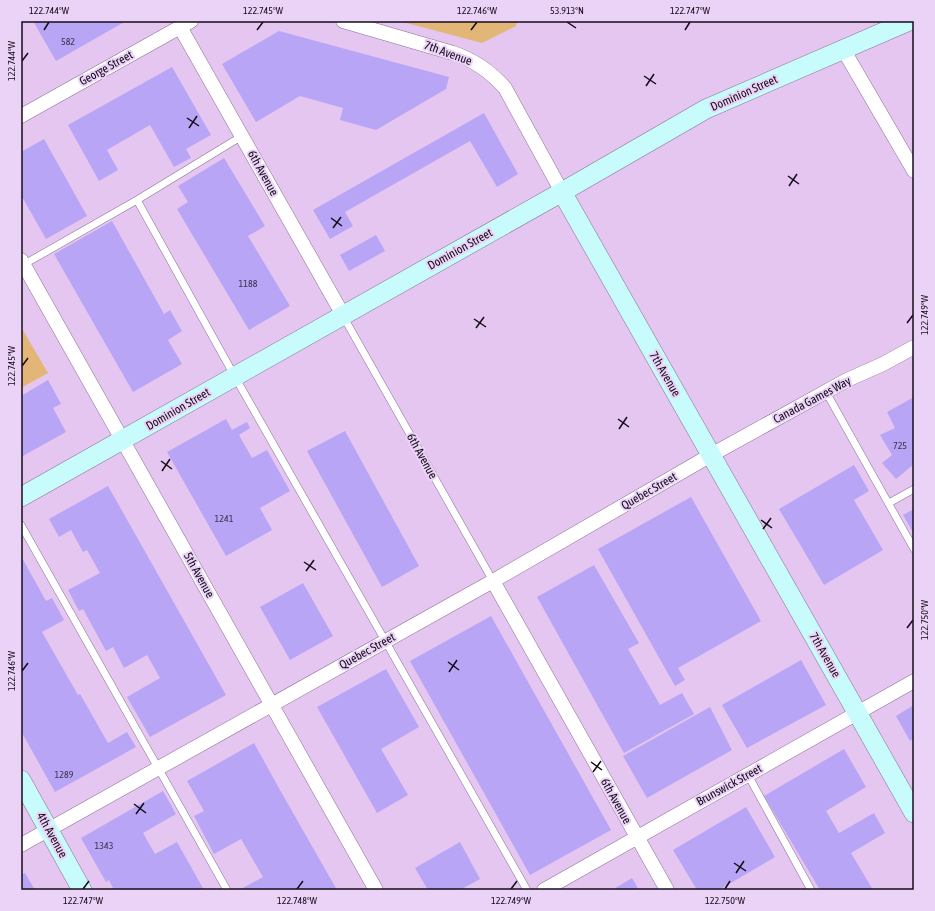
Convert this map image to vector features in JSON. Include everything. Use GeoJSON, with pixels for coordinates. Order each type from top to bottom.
{"type":"FeatureCollection","features":[{"type":"Feature","properties":{"kind":"main road","name":"Dominion Street"},"geometry":{"type":"LineString","coordinates":[[21,497],[123,441],[706,109],[909,21]]}},
{"type":"Feature","properties":{"kind":"main road","name":"7th Avenue"},"geometry":{"type":"LineString","coordinates":[[562,192],[914,813]]}},
{"type":"Feature","properties":{"kind":"main road","name":"4th Avenue"},"geometry":{"type":"LineString","coordinates":[[21,780],[82,890]]}},
{"type":"Feature","properties":{"kind":"street","name":"7th Avenue"},"geometry":{"type":"LineString","coordinates":[[343,21],[458,54],[468,58],[494,76],[505,88],[562,192]]}},
{"type":"Feature","properties":{"kind":"street","name":"George Street"},"geometry":{"type":"LineString","coordinates":[[21,116],[183,23]]}},
{"type":"Feature","properties":{"kind":"street","name":"6th Avenue"},"geometry":{"type":"LineString","coordinates":[[183,23],[242,136],[343,315]]}},
{"type":"Feature","properties":{"kind":"street"},"geometry":{"type":"LineString","coordinates":[[844,50],[914,171]]}},
{"type":"Feature","properties":{"kind":"street","name":"5th Avenue"},"geometry":{"type":"LineString","coordinates":[[22,264],[376,890]]}},
{"type":"Feature","properties":{"kind":"street","name":"Canada Games Way"},"geometry":{"type":"LineString","coordinates":[[711,455],[847,380],[883,364],[914,347]]}},
{"type":"Feature","properties":{"kind":"street","name":"Quebec Street"},"geometry":{"type":"LineString","coordinates":[[21,845],[493,581],[711,455]]}},
{"type":"Feature","properties":{"kind":"street","name":"6th Avenue"},"geometry":{"type":"LineString","coordinates":[[493,581],[667,890]]}},
{"type":"Feature","properties":{"kind":"street","name":"Brunswick Street"},"geometry":{"type":"LineString","coordinates":[[544,890],[914,681]]}},
{"type":"Feature","properties":{"kind":"lane"},"geometry":{"type":"LineString","coordinates":[[22,264],[137,200],[242,136]]}},
{"type":"Feature","properties":{"kind":"lane"},"geometry":{"type":"LineString","coordinates":[[137,200],[384,641],[527,890]]}},
{"type":"Feature","properties":{"kind":"lane","name":"6th Avenue"},"geometry":{"type":"LineString","coordinates":[[343,315],[493,581]]}},
{"type":"Feature","properties":{"kind":"lane"},"geometry":{"type":"LineString","coordinates":[[826,392],[914,549]]}},
{"type":"Feature","properties":{"kind":"lane"},"geometry":{"type":"LineString","coordinates":[[889,503],[914,489]]}},
{"type":"Feature","properties":{"kind":"lane"},"geometry":{"type":"LineString","coordinates":[[21,525],[159,767],[227,890]]}},
{"type":"Feature","properties":{"kind":"lane"},"geometry":{"type":"LineString","coordinates":[[748,774],[811,890]]}},
{"type":"Feature","properties":{"kind":"shaded area"},"geometry":{"type":"Polygon","coordinates":[[[21,21],[914,21],[914,890],[21,890],[21,21]]]}},
{"type":"Feature","properties":{"kind":"shaded area"},"geometry":{"type":"Polygon","coordinates":[[[399,21],[517,21],[516,26],[482,43],[399,21]]]}},
{"type":"Feature","properties":{"kind":"shaded area"},"geometry":{"type":"Polygon","coordinates":[[[21,327],[48,373],[21,388],[21,327]]]}},
{"type":"Feature","properties":{"kind":"building"},"geometry":{"type":"Polygon","coordinates":[[[33,21],[126,21],[56,61],[33,21]]]}},
{"type":"Feature","properties":{"kind":"building"},"geometry":{"type":"Polygon","coordinates":[[[279,31],[449,77],[446,89],[376,130],[340,120],[343,108],[300,96],[256,122],[222,64],[279,31]]]}},
{"type":"Feature","properties":{"kind":"building"},"geometry":{"type":"Polygon","coordinates":[[[172,67],[211,135],[186,149],[191,158],[174,167],[150,125],[107,150],[118,170],[99,181],[68,125],[172,67]]]}},
{"type":"Feature","properties":{"kind":"building"},"geometry":{"type":"Polygon","coordinates":[[[484,113],[518,174],[497,187],[470,141],[345,212],[353,226],[330,239],[313,210],[484,113]]]}},
{"type":"Feature","properties":{"kind":"building"},"geometry":{"type":"Polygon","coordinates":[[[44,139],[87,216],[46,239],[21,195],[21,152],[44,139]]]}},
{"type":"Feature","properties":{"kind":"building"},"geometry":{"type":"Polygon","coordinates":[[[224,158],[265,226],[248,236],[290,306],[249,330],[177,209],[188,202],[178,186],[224,158]]]}},
{"type":"Feature","properties":{"kind":"building"},"geometry":{"type":"Polygon","coordinates":[[[112,221],[164,314],[170,310],[182,331],[168,340],[182,364],[133,392],[54,254],[112,221]]]}},
{"type":"Feature","properties":{"kind":"building"},"geometry":{"type":"Polygon","coordinates":[[[376,235],[385,251],[349,271],[340,255],[376,235]]]}},
{"type":"Feature","properties":{"kind":"building"},"geometry":{"type":"Polygon","coordinates":[[[48,380],[61,404],[53,408],[66,432],[21,457],[21,396],[48,380]]]}},
{"type":"Feature","properties":{"kind":"building"},"geometry":{"type":"Polygon","coordinates":[[[914,397],[914,464],[896,479],[882,463],[892,455],[880,435],[895,428],[887,412],[914,397]]]}},
{"type":"Feature","properties":{"kind":"building"},"geometry":{"type":"Polygon","coordinates":[[[226,419],[232,430],[247,422],[250,428],[239,435],[252,458],[267,450],[290,491],[260,508],[272,530],[226,556],[167,452],[226,419]]]}},
{"type":"Feature","properties":{"kind":"building"},"geometry":{"type":"Polygon","coordinates":[[[345,431],[419,566],[382,587],[307,451],[345,431]]]}},
{"type":"Feature","properties":{"kind":"building"},"geometry":{"type":"Polygon","coordinates":[[[854,465],[869,491],[854,500],[883,550],[824,585],[779,509],[854,465]]]}},
{"type":"Feature","properties":{"kind":"building"},"geometry":{"type":"Polygon","coordinates":[[[108,486],[226,695],[150,737],[127,697],[160,678],[147,655],[124,668],[113,647],[106,651],[83,609],[79,611],[68,590],[100,573],[87,550],[83,552],[71,530],[59,537],[49,519],[108,486]]]}},
{"type":"Feature","properties":{"kind":"building"},"geometry":{"type":"Polygon","coordinates":[[[691,497],[761,621],[678,668],[685,680],[675,686],[598,549],[691,497]]]}},
{"type":"Feature","properties":{"kind":"building"},"geometry":{"type":"Polygon","coordinates":[[[914,509],[914,534],[903,515],[914,509]]]}},
{"type":"Feature","properties":{"kind":"building"},"geometry":{"type":"Polygon","coordinates":[[[21,556],[46,601],[52,598],[64,620],[42,632],[78,695],[80,694],[108,743],[127,732],[136,747],[55,792],[21,731],[21,556]]]}},
{"type":"Feature","properties":{"kind":"building"},"geometry":{"type":"Polygon","coordinates":[[[594,565],[639,643],[628,649],[660,705],[682,693],[694,714],[624,753],[537,597],[594,565]]]}},
{"type":"Feature","properties":{"kind":"building"},"geometry":{"type":"Polygon","coordinates":[[[303,583],[333,636],[290,660],[260,607],[303,583]]]}},
{"type":"Feature","properties":{"kind":"building"},"geometry":{"type":"Polygon","coordinates":[[[491,616],[611,830],[530,875],[410,661],[491,616]]]}},
{"type":"Feature","properties":{"kind":"building"},"geometry":{"type":"Polygon","coordinates":[[[801,660],[826,705],[747,748],[722,705],[801,660]]]}},
{"type":"Feature","properties":{"kind":"building"},"geometry":{"type":"Polygon","coordinates":[[[386,669],[419,727],[381,749],[408,795],[377,813],[317,707],[386,669]]]}},
{"type":"Feature","properties":{"kind":"building"},"geometry":{"type":"Polygon","coordinates":[[[914,705],[914,738],[910,741],[896,716],[914,705]]]}},
{"type":"Feature","properties":{"kind":"building"},"geometry":{"type":"Polygon","coordinates":[[[710,707],[732,750],[647,798],[623,756],[710,707]]]}},
{"type":"Feature","properties":{"kind":"building"},"geometry":{"type":"Polygon","coordinates":[[[254,743],[337,890],[239,890],[263,877],[241,839],[214,854],[194,816],[204,811],[187,781],[254,743]]]}},
{"type":"Feature","properties":{"kind":"building"},"geometry":{"type":"Polygon","coordinates":[[[844,749],[866,787],[826,811],[839,833],[874,813],[885,833],[851,853],[873,890],[820,890],[764,796],[844,749]]]}},
{"type":"Feature","properties":{"kind":"building"},"geometry":{"type":"Polygon","coordinates":[[[163,791],[176,814],[143,833],[155,854],[177,842],[204,890],[114,890],[109,880],[106,882],[81,838],[163,791]]]}},
{"type":"Feature","properties":{"kind":"building"},"geometry":{"type":"Polygon","coordinates":[[[746,807],[775,857],[719,890],[697,890],[673,850],[746,807]]]}},
{"type":"Feature","properties":{"kind":"building"},"geometry":{"type":"Polygon","coordinates":[[[460,842],[480,879],[460,890],[428,890],[415,868],[460,842]]]}},
{"type":"Feature","properties":{"kind":"building"},"geometry":{"type":"Polygon","coordinates":[[[25,873],[35,890],[21,890],[21,875],[25,873]]]}},
{"type":"Feature","properties":{"kind":"building"},"geometry":{"type":"Polygon","coordinates":[[[632,878],[639,890],[612,890],[632,878]]]}}]}
